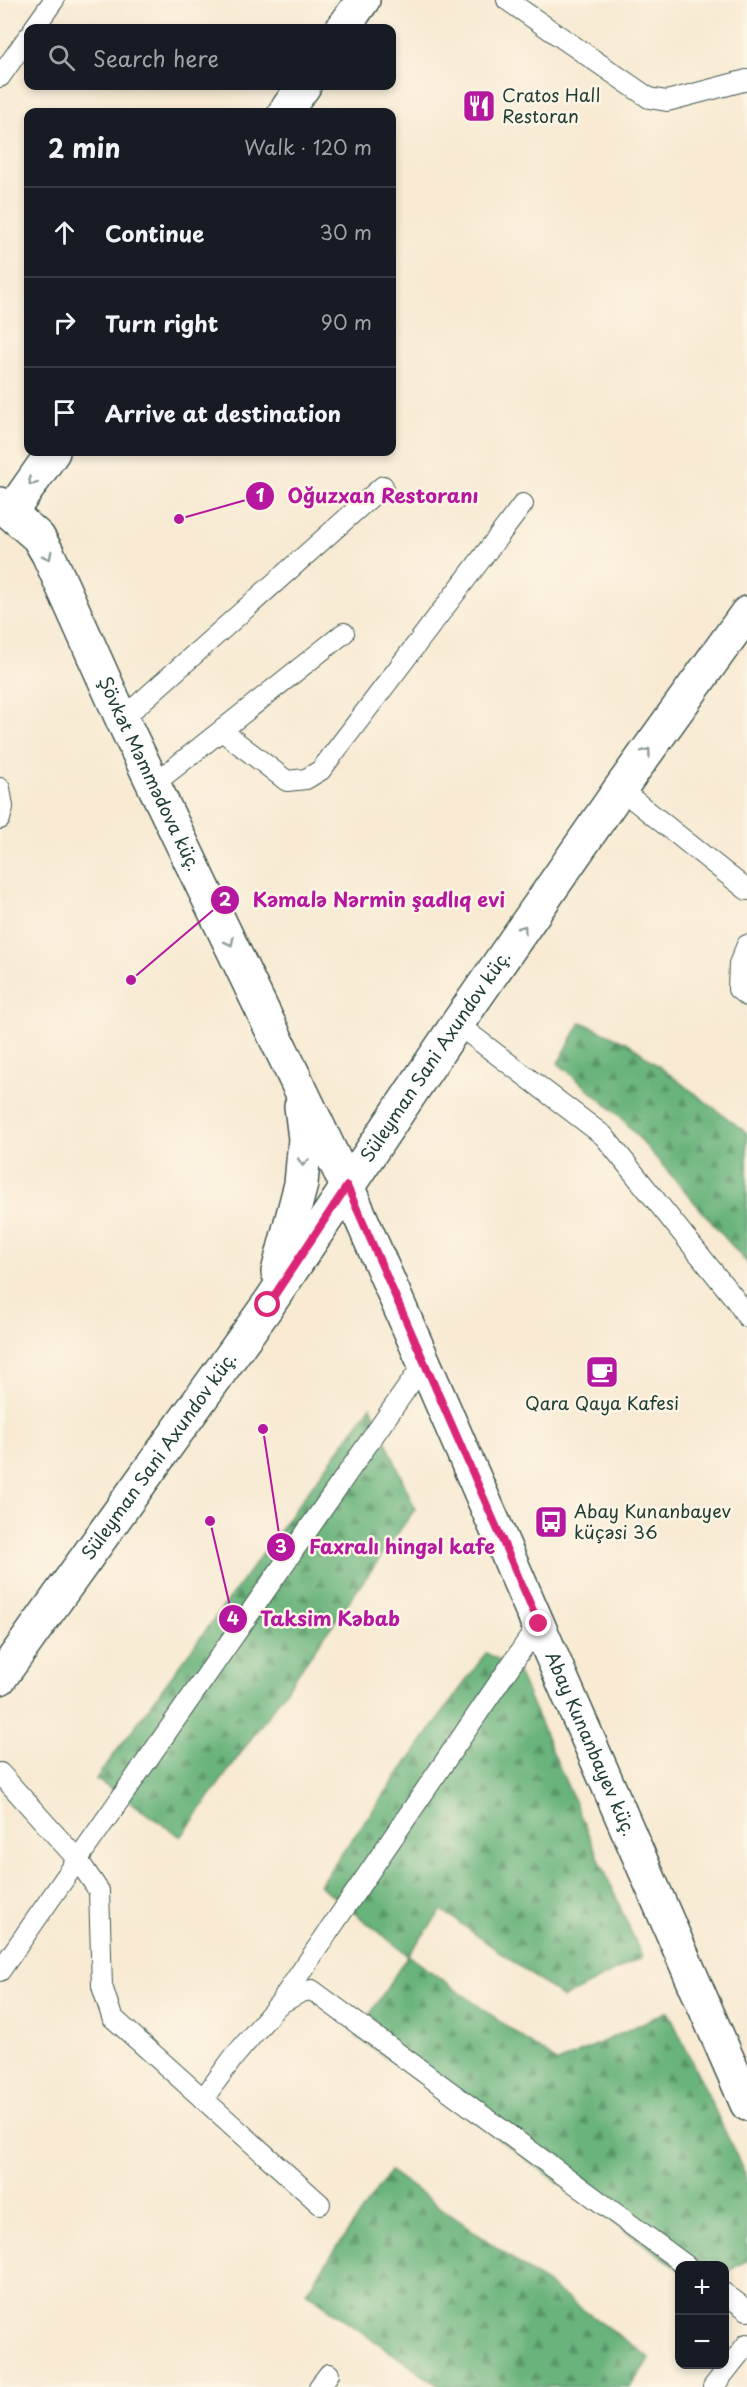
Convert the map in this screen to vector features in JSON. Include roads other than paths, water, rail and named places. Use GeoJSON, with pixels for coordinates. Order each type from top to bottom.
{"type":"FeatureCollection","features":[{"type":"Feature","properties":{"kind":"street"},"geometry":{"type":"LineString","coordinates":[[346,24],[363,0]]}},
{"type":"Feature","properties":{"kind":"street"},"geometry":{"type":"LineString","coordinates":[[288,108],[301,90]]}},
{"type":"Feature","properties":{"kind":"street"},"geometry":{"type":"LineString","coordinates":[[5,508],[50,456]]}},
{"type":"Feature","properties":{"kind":"street","name":"Şövkət Məmmədova küç."},"geometry":{"type":"LineString","coordinates":[[5,508],[38,537],[48,554],[122,719],[347,1186]]}},
{"type":"Feature","properties":{"kind":"street","name":"Süleyman Sani Axundov küç."},"geometry":{"type":"LineString","coordinates":[[0,1678],[268,1305],[457,1024],[620,789],[747,613]]}},
{"type":"Feature","properties":{"kind":"street"},"geometry":{"type":"LineString","coordinates":[[268,1305],[289,1237],[301,1184],[305,1139],[298,1083]]}},
{"type":"Feature","properties":{"kind":"street","name":"Abay Kunanbayev küç."},"geometry":{"type":"LineString","coordinates":[[347,1186],[747,2104]]}},
{"type":"Feature","properties":{"kind":"lane"},"geometry":{"type":"LineString","coordinates":[[37,24],[54,0]]}},
{"type":"Feature","properties":{"kind":"lane"},"geometry":{"type":"LineString","coordinates":[[507,0],[649,98],[667,101],[747,80]]}},
{"type":"Feature","properties":{"kind":"lane"},"geometry":{"type":"LineString","coordinates":[[0,77],[24,43]]}},
{"type":"Feature","properties":{"kind":"lane"},"geometry":{"type":"LineString","coordinates":[[122,719],[383,486]]}},
{"type":"Feature","properties":{"kind":"lane"},"geometry":{"type":"LineString","coordinates":[[222,731],[287,782],[306,779],[321,770],[523,504]]}},
{"type":"Feature","properties":{"kind":"lane"},"geometry":{"type":"LineString","coordinates":[[154,784],[344,633]]}},
{"type":"Feature","properties":{"kind":"lane"},"geometry":{"type":"LineString","coordinates":[[0,788],[3,807],[0,819]]}},
{"type":"Feature","properties":{"kind":"lane"},"geometry":{"type":"LineString","coordinates":[[620,789],[747,890]]}},
{"type":"Feature","properties":{"kind":"lane"},"geometry":{"type":"LineString","coordinates":[[747,945],[739,964],[738,989],[747,996]]}},
{"type":"Feature","properties":{"kind":"lane"},"geometry":{"type":"LineString","coordinates":[[457,1024],[604,1136],[747,1317]]}},
{"type":"Feature","properties":{"kind":"lane"},"geometry":{"type":"LineString","coordinates":[[0,1971],[425,1362]]}},
{"type":"Feature","properties":{"kind":"lane"},"geometry":{"type":"LineString","coordinates":[[203,2099],[233,2058],[278,2005],[539,1624]]}},
{"type":"Feature","properties":{"kind":"lane"},"geometry":{"type":"LineString","coordinates":[[0,1773],[78,1860],[99,1890],[102,1986],[112,2017],[320,2204]]}},
{"type":"Feature","properties":{"kind":"lane"},"geometry":{"type":"LineString","coordinates":[[278,2005],[301,1992],[312,1990],[682,2261]]}},
{"type":"Feature","properties":{"kind":"lane"},"geometry":{"type":"LineString","coordinates":[[729,2297],[747,2310]]}},
{"type":"Feature","properties":{"kind":"lane"},"geometry":{"type":"LineString","coordinates":[[713,2387],[747,2344]]}},
{"type":"Feature","properties":{"kind":"place","name":"Cratos Hall Restoran"},"geometry":{"type":"Point","coordinates":[479,106]}},
{"type":"Feature","properties":{"kind":"place","name":"Oğuzxan Restoranı"},"geometry":{"type":"Point","coordinates":[179,519]}},
{"type":"Feature","properties":{"kind":"place","name":"Kəmalə Nərmin şadlıq evi"},"geometry":{"type":"Point","coordinates":[131,980]}},
{"type":"Feature","properties":{"kind":"place","name":"Qara Qaya Kafesi"},"geometry":{"type":"Point","coordinates":[602,1372]}},
{"type":"Feature","properties":{"kind":"place","name":"Faxralı hingəl kafe"},"geometry":{"type":"Point","coordinates":[263,1429]}},
{"type":"Feature","properties":{"kind":"place","name":"Taksim Kəbab"},"geometry":{"type":"Point","coordinates":[210,1521]}},
{"type":"Feature","properties":{"kind":"place","name":"Abay Kunanbayev küçəsi 36"},"geometry":{"type":"Point","coordinates":[551,1522]}}]}
